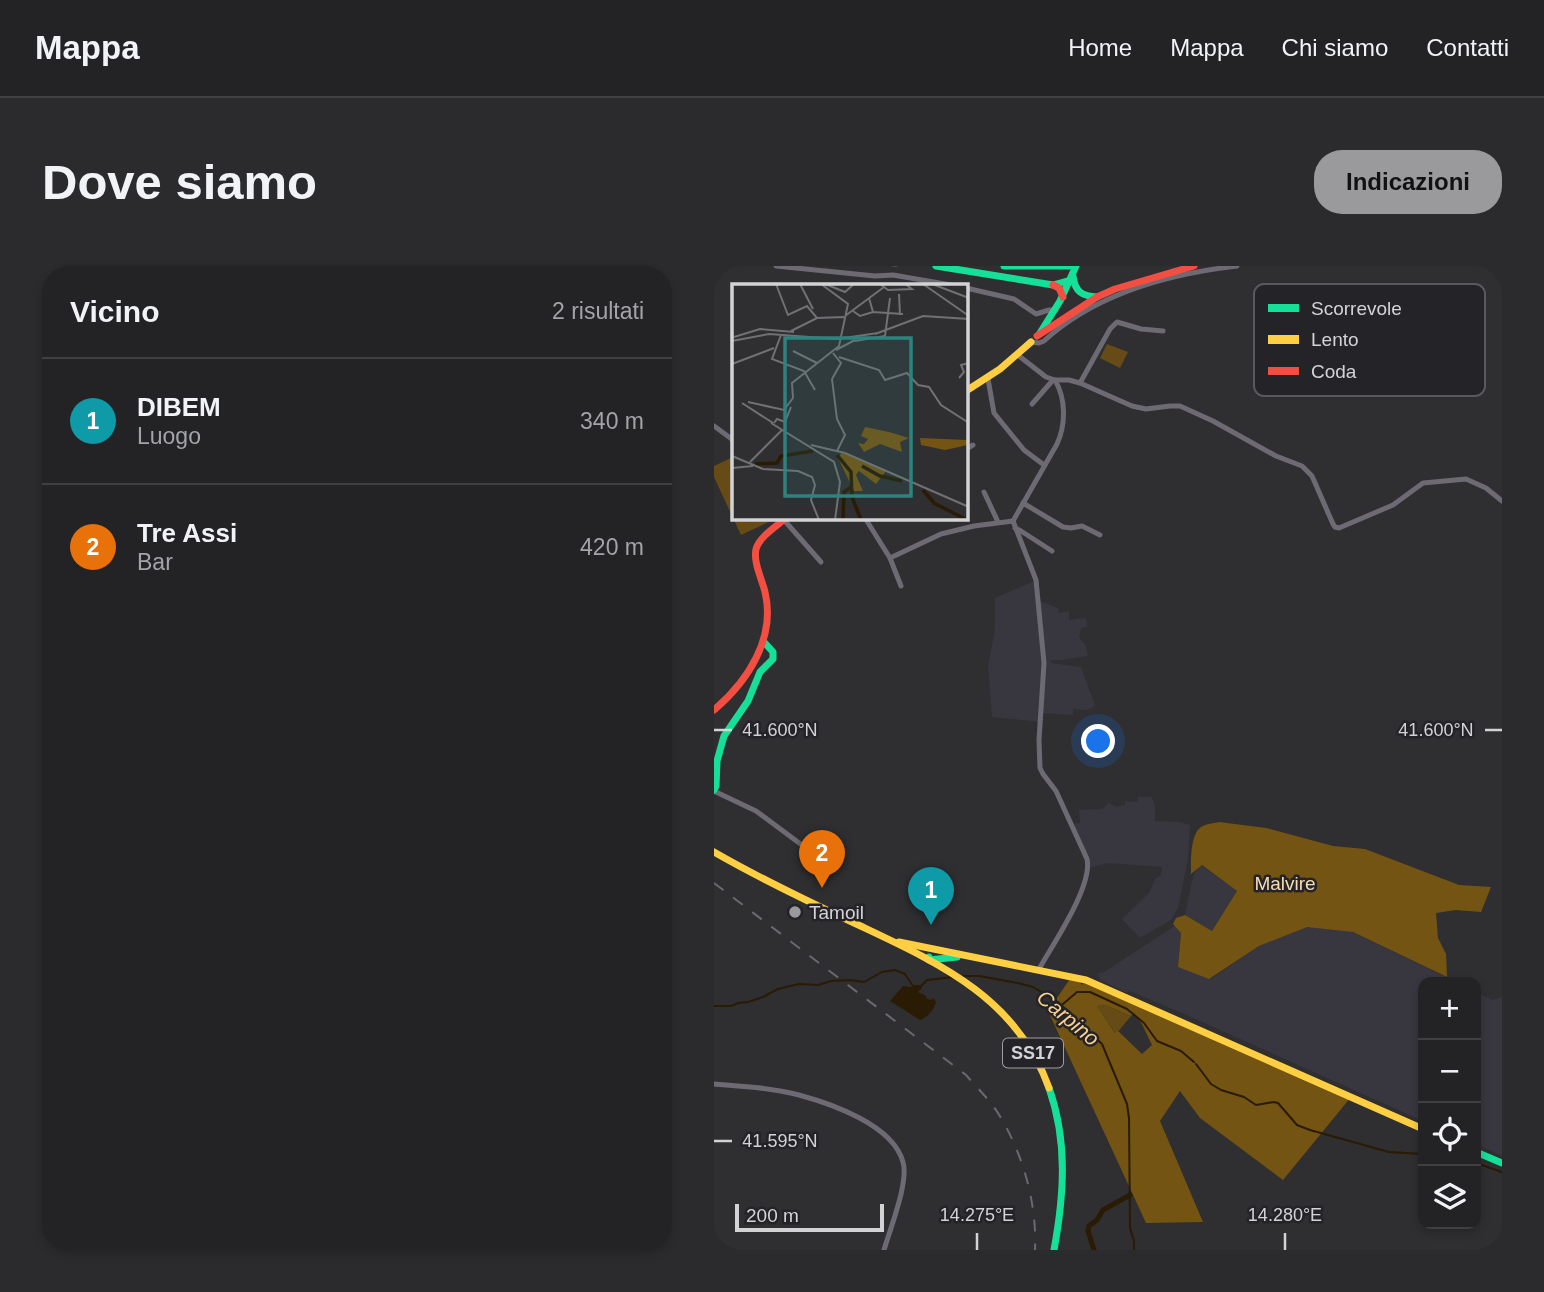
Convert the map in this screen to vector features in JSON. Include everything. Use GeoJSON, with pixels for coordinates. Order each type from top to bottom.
{"type":"FeatureCollection","features":[{"type":"Feature","properties":{"kind":"main road"},"geometry":{"type":"LineString","coordinates":[[936,266],[1053,285],[1059,288],[1063,297]]}},
{"type":"Feature","properties":{"kind":"main road"},"geometry":{"type":"LineString","coordinates":[[1004,266],[1072,271]]}},
{"type":"Feature","properties":{"kind":"main road"},"geometry":{"type":"LineString","coordinates":[[1034,339],[1097,297],[1115,289],[1194,266]]}},
{"type":"Feature","properties":{"kind":"main road"},"geometry":{"type":"LineString","coordinates":[[1053,285],[1064,283],[1072,271]]}},
{"type":"Feature","properties":{"kind":"main road"},"geometry":{"type":"LineString","coordinates":[[1072,271],[1077,291],[1086,296],[1097,297]]}},
{"type":"Feature","properties":{"kind":"main road"},"geometry":{"type":"LineString","coordinates":[[968,390],[1019,356],[1034,339],[1056,310],[1072,271]]}},
{"type":"Feature","properties":{"kind":"main road"},"geometry":{"type":"LineString","coordinates":[[714,710],[730,699],[752,667],[764,642],[769,617],[756,549],[784,520]]}},
{"type":"Feature","properties":{"kind":"main road"},"geometry":{"type":"LineString","coordinates":[[715,790],[720,746],[724,736],[748,701],[760,672],[773,659],[771,647],[764,642]]}},
{"type":"Feature","properties":{"kind":"main road","name":"SS17"},"geometry":{"type":"LineString","coordinates":[[714,852],[948,969],[982,993],[1011,1020],[1037,1059],[1053,1097],[1059,1127],[1063,1164],[1054,1250]]}},
{"type":"Feature","properties":{"kind":"main road"},"geometry":{"type":"LineString","coordinates":[[876,934],[903,943],[1039,969],[1093,983],[1418,1127]]}},
{"type":"Feature","properties":{"kind":"main road"},"geometry":{"type":"LineString","coordinates":[[934,949],[928,956],[929,960],[971,957]]}},
{"type":"Feature","properties":{"kind":"main road"},"geometry":{"type":"LineString","coordinates":[[948,969],[946,960],[951,957]]}},
{"type":"Feature","properties":{"kind":"main road"},"geometry":{"type":"LineString","coordinates":[[1481,1154],[1502,1163]]}},
{"type":"Feature","properties":{"kind":"street"},"geometry":{"type":"LineString","coordinates":[[776,266],[867,276],[893,275],[945,284]]}},
{"type":"Feature","properties":{"kind":"street"},"geometry":{"type":"LineString","coordinates":[[1034,339],[1036,343],[1044,341],[1094,304],[1114,295],[1180,276],[1237,266]]}},
{"type":"Feature","properties":{"kind":"street"},"geometry":{"type":"LineString","coordinates":[[893,275],[895,267]]}},
{"type":"Feature","properties":{"kind":"street"},"geometry":{"type":"LineString","coordinates":[[968,288],[1014,299],[1036,314],[1056,310]]}},
{"type":"Feature","properties":{"kind":"street"},"geometry":{"type":"LineString","coordinates":[[1080,383],[1110,329],[1117,322],[1141,330],[1163,331]]}},
{"type":"Feature","properties":{"kind":"street"},"geometry":{"type":"LineString","coordinates":[[1019,356],[1032,368],[1054,380],[1080,383],[1132,406],[1146,409],[1180,406],[1236,432],[1276,456],[1302,466],[1312,476],[1335,527],[1339,528],[1393,505],[1423,483],[1466,479],[1477,482],[1502,501]]}},
{"type":"Feature","properties":{"kind":"street"},"geometry":{"type":"LineString","coordinates":[[988,379],[994,413],[1024,450],[1044,465]]}},
{"type":"Feature","properties":{"kind":"street"},"geometry":{"type":"LineString","coordinates":[[1032,404],[1054,380]]}},
{"type":"Feature","properties":{"kind":"street"},"geometry":{"type":"LineString","coordinates":[[1039,969],[1078,900],[1089,868],[1056,791],[1043,774],[1039,762],[1044,663],[1036,580],[1013,521],[1063,432],[1062,396],[1054,380]]}},
{"type":"Feature","properties":{"kind":"street"},"geometry":{"type":"LineString","coordinates":[[714,426],[732,439]]}},
{"type":"Feature","properties":{"kind":"street"},"geometry":{"type":"LineString","coordinates":[[968,448],[973,445]]}},
{"type":"Feature","properties":{"kind":"street"},"geometry":{"type":"LineString","coordinates":[[984,492],[998,522]]}},
{"type":"Feature","properties":{"kind":"street"},"geometry":{"type":"LineString","coordinates":[[1023,503],[1063,527],[1082,526],[1100,535]]}},
{"type":"Feature","properties":{"kind":"street"},"geometry":{"type":"LineString","coordinates":[[786,520],[821,562]]}},
{"type":"Feature","properties":{"kind":"street"},"geometry":{"type":"LineString","coordinates":[[866,520],[890,558],[901,586]]}},
{"type":"Feature","properties":{"kind":"street"},"geometry":{"type":"LineString","coordinates":[[890,558],[941,534],[1013,521]]}},
{"type":"Feature","properties":{"kind":"street"},"geometry":{"type":"LineString","coordinates":[[1015,528],[1052,551]]}},
{"type":"Feature","properties":{"kind":"street"},"geometry":{"type":"LineString","coordinates":[[715,790],[756,811],[818,857]]}},
{"type":"Feature","properties":{"kind":"street"},"geometry":{"type":"LineString","coordinates":[[714,1084],[797,1095],[828,1104],[881,1131],[897,1146],[904,1164],[904,1182],[884,1250]]}},
{"type":"Feature","properties":{"kind":"shaded area"},"geometry":{"type":"Polygon","coordinates":[[[1107,344],[1128,352],[1120,368],[1100,358],[1107,344]]]}},
{"type":"Feature","properties":{"kind":"shaded area"},"geometry":{"type":"Polygon","coordinates":[[[732,457],[732,516],[714,477],[714,466],[732,457]]]}},
{"type":"Feature","properties":{"kind":"shaded area"},"geometry":{"type":"Polygon","coordinates":[[[734,520],[773,520],[741,535],[734,520]]]}},
{"type":"Feature","properties":{"kind":"shaded area"},"geometry":{"type":"Polygon","coordinates":[[[1036,580],[1040,601],[1058,608],[1059,613],[1069,611],[1069,620],[1086,618],[1087,627],[1081,628],[1079,638],[1085,644],[1088,656],[1051,660],[1051,663],[1081,667],[1095,705],[1087,710],[1073,709],[1073,715],[1040,713],[1040,722],[992,717],[988,665],[995,629],[995,598],[1036,580]]]}},
{"type":"Feature","properties":{"kind":"shaded area"},"geometry":{"type":"Polygon","coordinates":[[[1138,797],[1152,797],[1155,821],[1190,825],[1188,859],[1178,908],[1171,920],[1140,938],[1122,919],[1149,893],[1155,879],[1161,875],[1162,867],[1107,863],[1089,868],[1071,824],[1080,823],[1079,810],[1102,809],[1109,803],[1116,807],[1125,805],[1125,801],[1138,802],[1138,797]]]}},
{"type":"Feature","properties":{"kind":"shaded area"},"geometry":{"type":"Polygon","coordinates":[[[1201,865],[1237,891],[1212,931],[1185,915],[1195,872],[1201,865]]]}},
{"type":"Feature","properties":{"kind":"shaded area"},"geometry":{"type":"Polygon","coordinates":[[[1176,925],[1181,932],[1178,967],[1211,979],[1259,946],[1307,926],[1348,930],[1446,977],[1418,977],[1418,1119],[1191,1017],[1130,991],[1127,993],[1100,980],[1098,973],[1104,972],[1176,925]]]}},
{"type":"Feature","properties":{"kind":"shaded area"},"geometry":{"type":"Polygon","coordinates":[[[903,986],[921,986],[918,992],[936,1002],[926,1017],[920,1020],[890,1001],[903,986]]]}},
{"type":"Feature","properties":{"kind":"shaded area"},"geometry":{"type":"Polygon","coordinates":[[[1481,994],[1492,1000],[1502,997],[1502,1156],[1481,1146],[1481,994]]]}},
{"type":"Feature","properties":{"kind":"shaded area"},"geometry":{"type":"Polygon","coordinates":[[[1105,1005],[1131,1016],[1116,1034],[1097,1006],[1105,1005]]]}},
{"type":"Feature","properties":{"kind":"green space","name":"Malvire"},"geometry":{"type":"Polygon","coordinates":[[[1219,822],[1266,828],[1333,846],[1365,849],[1459,885],[1491,887],[1481,912],[1456,910],[1436,913],[1438,938],[1446,954],[1447,977],[1353,932],[1307,927],[1259,946],[1209,979],[1178,967],[1181,933],[1173,924],[1176,918],[1185,915],[1212,931],[1237,891],[1202,865],[1191,874],[1195,836],[1203,826],[1219,822]]]}},
{"type":"Feature","properties":{"kind":"green space"},"geometry":{"type":"Polygon","coordinates":[[[1072,976],[1082,985],[1086,980],[1351,1097],[1283,1180],[1200,1118],[1180,1091],[1160,1121],[1203,1222],[1146,1223],[1048,1011],[1072,976]],[[1105,1005],[1097,1006],[1115,1033],[1118,1031],[1142,1054],[1152,1045],[1134,1013],[1131,1016],[1105,1005]]]}},
{"type":"Feature","properties":{"kind":"waterway","name":"Carpino"},"geometry":{"type":"LineString","coordinates":[[714,1006],[748,1002],[778,989],[799,984],[818,985],[850,980],[864,982],[882,972],[895,970],[905,974],[913,986],[921,986],[927,980],[954,977]]}},
{"type":"Feature","properties":{"kind":"waterway","name":"Carpino"},"geometry":{"type":"LineString","coordinates":[[963,976],[979,976],[1033,987],[1058,1002],[1102,1044],[1127,1104],[1130,1228],[1134,1250]]}},
{"type":"Feature","properties":{"kind":"waterway"},"geometry":{"type":"LineString","coordinates":[[1063,1004],[1077,992],[1090,992],[1127,1009],[1144,1023],[1157,1041],[1181,1051],[1194,1062]]}},
{"type":"Feature","properties":{"kind":"waterway"},"geometry":{"type":"LineString","coordinates":[[1196,1064],[1211,1084],[1244,1097],[1256,1105],[1278,1103],[1297,1125],[1389,1152],[1418,1154]]}},
{"type":"Feature","properties":{"kind":"waterway"},"geometry":{"type":"LineString","coordinates":[[1481,1165],[1502,1172]]}},
{"type":"Feature","properties":{"kind":"waterway"},"geometry":{"type":"LineString","coordinates":[[1094,1250],[1089,1226],[1103,1210],[1130,1195]]}},
{"type":"Feature","properties":{"kind":"railway"},"geometry":{"type":"LineString","coordinates":[[714,883],[966,1075],[985,1096],[1001,1118],[1022,1165],[1034,1216],[1035,1250]]}},
{"type":"Feature","properties":{"kind":"traffic: fast"},"geometry":{"type":"LineString","coordinates":[[936,266],[1053,285],[1071,280]]}},
{"type":"Feature","properties":{"kind":"traffic: fast"},"geometry":{"type":"LineString","coordinates":[[1004,266],[1069,266]]}},
{"type":"Feature","properties":{"kind":"traffic: fast"},"geometry":{"type":"LineString","coordinates":[[1040,333],[1060,301],[1076,266]]}},
{"type":"Feature","properties":{"kind":"traffic: fast"},"geometry":{"type":"LineString","coordinates":[[1073,276],[1075,286],[1080,292],[1097,297]]}},
{"type":"Feature","properties":{"kind":"traffic: fast"},"geometry":{"type":"LineString","coordinates":[[714,790],[717,761],[724,736],[748,701],[760,672],[773,659],[773,652],[764,642]]}},
{"type":"Feature","properties":{"kind":"traffic: fast"},"geometry":{"type":"LineString","coordinates":[[929,957],[929,960],[957,957]]}},
{"type":"Feature","properties":{"kind":"traffic: fast"},"geometry":{"type":"LineString","coordinates":[[1049,1088],[1062,1148],[1062,1189],[1054,1250]]}},
{"type":"Feature","properties":{"kind":"traffic: fast"},"geometry":{"type":"LineString","coordinates":[[1481,1154],[1502,1163]]}},
{"type":"Feature","properties":{"kind":"traffic: slow"},"geometry":{"type":"LineString","coordinates":[[968,390],[1000,369],[1031,342]]}},
{"type":"Feature","properties":{"kind":"traffic: slow"},"geometry":{"type":"LineString","coordinates":[[714,852],[913,951],[969,985],[994,1005],[1016,1028],[1034,1056],[1049,1088]]}},
{"type":"Feature","properties":{"kind":"traffic: slow"},"geometry":{"type":"LineString","coordinates":[[899,942],[1086,980],[1418,1127]]}},
{"type":"Feature","properties":{"kind":"traffic: jam"},"geometry":{"type":"LineString","coordinates":[[1037,336],[1097,297],[1115,289],[1194,266]]}},
{"type":"Feature","properties":{"kind":"traffic: jam"},"geometry":{"type":"LineString","coordinates":[[1053,285],[1059,288],[1063,297]]}},
{"type":"Feature","properties":{"kind":"traffic: jam"},"geometry":{"type":"LineString","coordinates":[[714,710],[738,686],[763,642],[767,609],[755,554],[764,536],[784,520]]}},
{"type":"Feature","properties":{"kind":"place","name":"Tre Assi"},"geometry":{"type":"Point","coordinates":[822,888]}},
{"type":"Feature","properties":{"kind":"place","name":"Tamoil"},"geometry":{"type":"Point","coordinates":[795,912]}},
{"type":"Feature","properties":{"kind":"place","name":"DIBEM"},"geometry":{"type":"Point","coordinates":[931,925]}}]}
